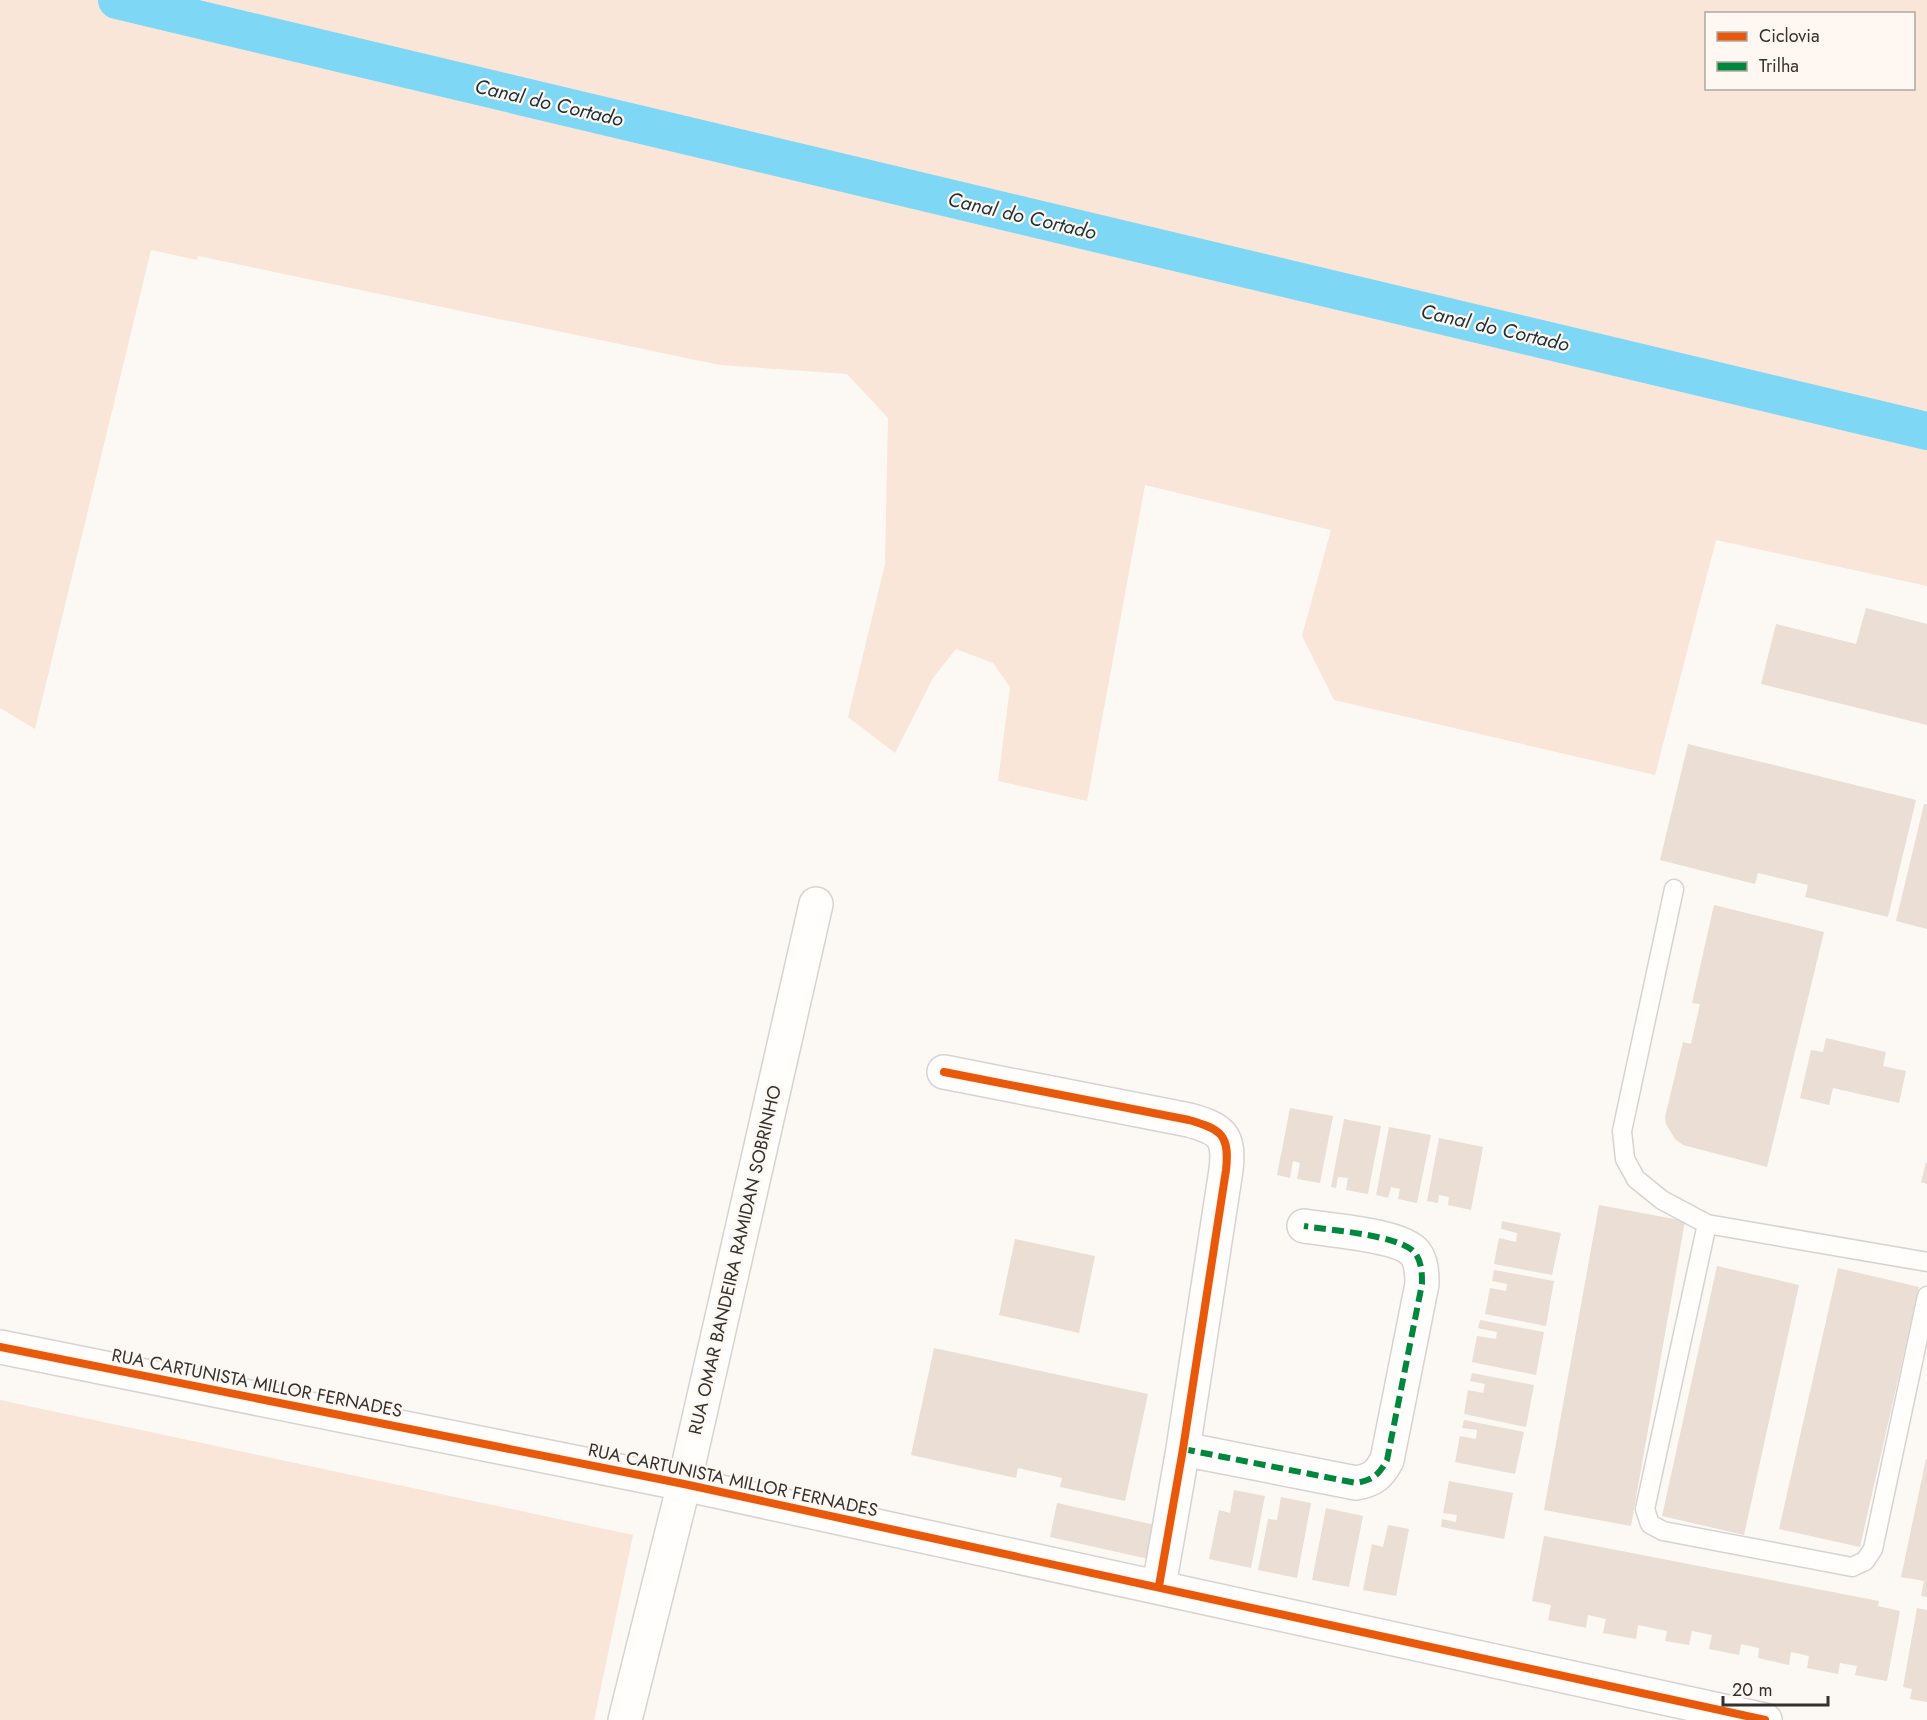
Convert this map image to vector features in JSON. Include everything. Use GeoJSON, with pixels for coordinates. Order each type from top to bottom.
{"type":"FeatureCollection","features":[{"type":"Feature","properties":{"kind":"street","name":"RUA OMAR BANDEIRA RAMIDAN SOBRINHO"},"geometry":{"type":"LineString","coordinates":[[626,1720],[684,1484],[816,904]]}},
{"type":"Feature","properties":{"kind":"street"},"geometry":{"type":"LineString","coordinates":[[944,1072],[1189,1120],[1212,1127],[1223,1137],[1228,1152],[1226,1170],[1183,1449],[1159,1586]]}},
{"type":"Feature","properties":{"kind":"street"},"geometry":{"type":"LineString","coordinates":[[1183,1449],[1356,1483],[1368,1481],[1380,1474],[1387,1460],[1399,1402],[1422,1284],[1422,1266],[1415,1252],[1400,1243],[1304,1226]]}},
{"type":"Feature","properties":{"kind":"street","name":"RUA CARTUNISTA MILLOR FERNADES"},"geometry":{"type":"LineString","coordinates":[[0,1347],[684,1484],[1765,1720]]}},
{"type":"Feature","properties":{"kind":"lane"},"geometry":{"type":"LineString","coordinates":[[1674,889],[1622,1131],[1625,1159],[1636,1179],[1662,1200],[1707,1224],[1927,1262]]}},
{"type":"Feature","properties":{"kind":"lane"},"geometry":{"type":"LineString","coordinates":[[1707,1224],[1645,1509],[1650,1524],[1664,1531],[1852,1567],[1865,1561],[1873,1549],[1927,1296]]}},
{"type":"Feature","properties":{"kind":"shaded area"},"geometry":{"type":"Polygon","coordinates":[[[0,0],[1927,0],[1927,586],[1716,540],[1655,775],[1334,700],[1302,636],[1331,530],[1145,485],[1087,801],[998,781],[1010,687],[993,663],[956,649],[933,678],[895,753],[848,717],[885,564],[888,418],[847,374],[720,365],[198,256],[197,260],[151,250],[35,729],[0,708],[0,0]]]}},
{"type":"Feature","properties":{"kind":"shaded area"},"geometry":{"type":"Polygon","coordinates":[[[0,1400],[633,1535],[594,1720],[0,1720],[0,1400]]]}},
{"type":"Feature","properties":{"kind":"building"},"geometry":{"type":"Polygon","coordinates":[[[1866,608],[1927,624],[1927,725],[1761,684],[1776,624],[1856,644],[1866,608]]]}},
{"type":"Feature","properties":{"kind":"building"},"geometry":{"type":"Polygon","coordinates":[[[1688,744],[1916,800],[1888,917],[1805,897],[1808,885],[1758,873],[1755,884],[1660,860],[1688,744]]]}},
{"type":"Feature","properties":{"kind":"building"},"geometry":{"type":"Polygon","coordinates":[[[1924,804],[1927,804],[1927,929],[1896,921],[1924,804]]]}},
{"type":"Feature","properties":{"kind":"building"},"geometry":{"type":"Polygon","coordinates":[[[1714,905],[1824,932],[1767,1167],[1683,1145],[1675,1139],[1666,1124],[1665,1117],[1683,1042],[1691,1044],[1700,1004],[1692,1003],[1714,905]]]}},
{"type":"Feature","properties":{"kind":"building"},"geometry":{"type":"Polygon","coordinates":[[[1826,1038],[1886,1052],[1883,1066],[1906,1071],[1899,1103],[1833,1088],[1829,1105],[1800,1098],[1811,1050],[1823,1052],[1826,1038]]]}},
{"type":"Feature","properties":{"kind":"building"},"geometry":{"type":"Polygon","coordinates":[[[1290,1108],[1333,1116],[1320,1183],[1297,1179],[1300,1163],[1293,1161],[1290,1178],[1277,1175],[1290,1108]]]}},
{"type":"Feature","properties":{"kind":"building"},"geometry":{"type":"Polygon","coordinates":[[[1344,1119],[1381,1126],[1368,1194],[1346,1190],[1348,1178],[1338,1177],[1336,1188],[1331,1187],[1344,1119]]]}},
{"type":"Feature","properties":{"kind":"building"},"geometry":{"type":"Polygon","coordinates":[[[1389,1127],[1431,1135],[1417,1203],[1398,1199],[1400,1189],[1391,1187],[1388,1198],[1376,1195],[1389,1127]]]}},
{"type":"Feature","properties":{"kind":"building"},"geometry":{"type":"Polygon","coordinates":[[[1439,1138],[1483,1147],[1471,1210],[1448,1205],[1449,1197],[1439,1195],[1438,1203],[1427,1201],[1439,1138]]]}},
{"type":"Feature","properties":{"kind":"building"},"geometry":{"type":"Polygon","coordinates":[[[1927,1163],[1927,1184],[1921,1182],[1927,1163]]]}},
{"type":"Feature","properties":{"kind":"building"},"geometry":{"type":"Polygon","coordinates":[[[1599,1205],[1685,1221],[1631,1526],[1544,1510],[1599,1205]]]}},
{"type":"Feature","properties":{"kind":"building"},"geometry":{"type":"Polygon","coordinates":[[[1502,1221],[1561,1233],[1552,1275],[1494,1264],[1499,1238],[1516,1242],[1517,1233],[1501,1229],[1502,1221]]]}},
{"type":"Feature","properties":{"kind":"building"},"geometry":{"type":"Polygon","coordinates":[[[1015,1239],[1095,1256],[1079,1333],[999,1315],[1015,1239]]]}},
{"type":"Feature","properties":{"kind":"building"},"geometry":{"type":"Polygon","coordinates":[[[1717,1266],[1799,1285],[1744,1535],[1662,1516],[1717,1266]]]}},
{"type":"Feature","properties":{"kind":"building"},"geometry":{"type":"Polygon","coordinates":[[[1838,1268],[1919,1287],[1860,1547],[1779,1529],[1838,1268]]]}},
{"type":"Feature","properties":{"kind":"building"},"geometry":{"type":"Polygon","coordinates":[[[1494,1270],[1554,1281],[1546,1326],[1485,1314],[1490,1288],[1506,1291],[1507,1284],[1492,1281],[1494,1270]]]}},
{"type":"Feature","properties":{"kind":"building"},"geometry":{"type":"Polygon","coordinates":[[[1480,1320],[1544,1332],[1536,1375],[1472,1362],[1477,1336],[1496,1339],[1497,1332],[1478,1328],[1480,1320]]]}},
{"type":"Feature","properties":{"kind":"building"},"geometry":{"type":"Polygon","coordinates":[[[934,1348],[1148,1394],[1125,1501],[1060,1487],[1062,1478],[1018,1468],[1016,1478],[911,1455],[934,1348]]]}},
{"type":"Feature","properties":{"kind":"building"},"geometry":{"type":"Polygon","coordinates":[[[1472,1373],[1534,1385],[1526,1427],[1464,1414],[1468,1390],[1483,1393],[1485,1384],[1470,1381],[1472,1373]]]}},
{"type":"Feature","properties":{"kind":"building"},"geometry":{"type":"Polygon","coordinates":[[[1464,1420],[1524,1432],[1515,1474],[1455,1462],[1460,1436],[1476,1439],[1477,1430],[1462,1428],[1464,1420]]]}},
{"type":"Feature","properties":{"kind":"building"},"geometry":{"type":"Polygon","coordinates":[[[1926,1459],[1927,1597],[1921,1596],[1924,1581],[1901,1577],[1926,1459]]]}},
{"type":"Feature","properties":{"kind":"building"},"geometry":{"type":"Polygon","coordinates":[[[1449,1481],[1513,1493],[1504,1539],[1441,1527],[1442,1519],[1456,1522],[1457,1515],[1443,1513],[1449,1481]]]}},
{"type":"Feature","properties":{"kind":"building"},"geometry":{"type":"Polygon","coordinates":[[[1234,1490],[1265,1496],[1251,1568],[1209,1559],[1219,1510],[1230,1513],[1234,1490]]]}},
{"type":"Feature","properties":{"kind":"building"},"geometry":{"type":"Polygon","coordinates":[[[1281,1497],[1311,1503],[1297,1578],[1258,1570],[1268,1519],[1277,1520],[1281,1497]]]}},
{"type":"Feature","properties":{"kind":"building"},"geometry":{"type":"Polygon","coordinates":[[[1057,1503],[1160,1526],[1153,1560],[1050,1537],[1057,1503]]]}},
{"type":"Feature","properties":{"kind":"building"},"geometry":{"type":"Polygon","coordinates":[[[1326,1508],[1363,1516],[1349,1587],[1312,1580],[1326,1508]]]}},
{"type":"Feature","properties":{"kind":"building"},"geometry":{"type":"Polygon","coordinates":[[[1388,1525],[1409,1529],[1396,1596],[1363,1590],[1372,1544],[1383,1547],[1388,1525]]]}},
{"type":"Feature","properties":{"kind":"building"},"geometry":{"type":"Polygon","coordinates":[[[1544,1536],[1879,1601],[1878,1606],[1900,1611],[1887,1681],[1855,1675],[1857,1666],[1840,1663],[1838,1674],[1807,1668],[1809,1656],[1791,1652],[1789,1665],[1758,1658],[1759,1648],[1741,1644],[1739,1655],[1709,1649],[1712,1635],[1692,1631],[1689,1645],[1665,1641],[1667,1631],[1638,1625],[1636,1639],[1603,1633],[1606,1619],[1588,1615],[1586,1628],[1548,1620],[1551,1605],[1532,1601],[1544,1536]]]}},
{"type":"Feature","properties":{"kind":"building"},"geometry":{"type":"Polygon","coordinates":[[[1917,1608],[1927,1610],[1927,1702],[1910,1699],[1912,1689],[1903,1687],[1917,1608]]]}},
{"type":"Feature","properties":{"kind":"waterway","name":"Canal do Cortado"},"geometry":{"type":"LineString","coordinates":[[117,0],[1927,431]]}},
{"type":"Feature","properties":{"kind":"marked path"},"geometry":{"type":"LineString","coordinates":[[1183,1449],[1356,1483],[1375,1476],[1387,1460],[1422,1284],[1419,1260],[1415,1253],[1395,1242],[1363,1234],[1304,1226]]}},
{"type":"Feature","properties":{"kind":"cycle path"},"geometry":{"type":"LineString","coordinates":[[944,1072],[1189,1120],[1216,1131],[1224,1141],[1227,1158],[1226,1170],[1183,1449],[1159,1586]]}},
{"type":"Feature","properties":{"kind":"cycle path"},"geometry":{"type":"LineString","coordinates":[[0,1347],[684,1484],[1765,1720]]}}]}
